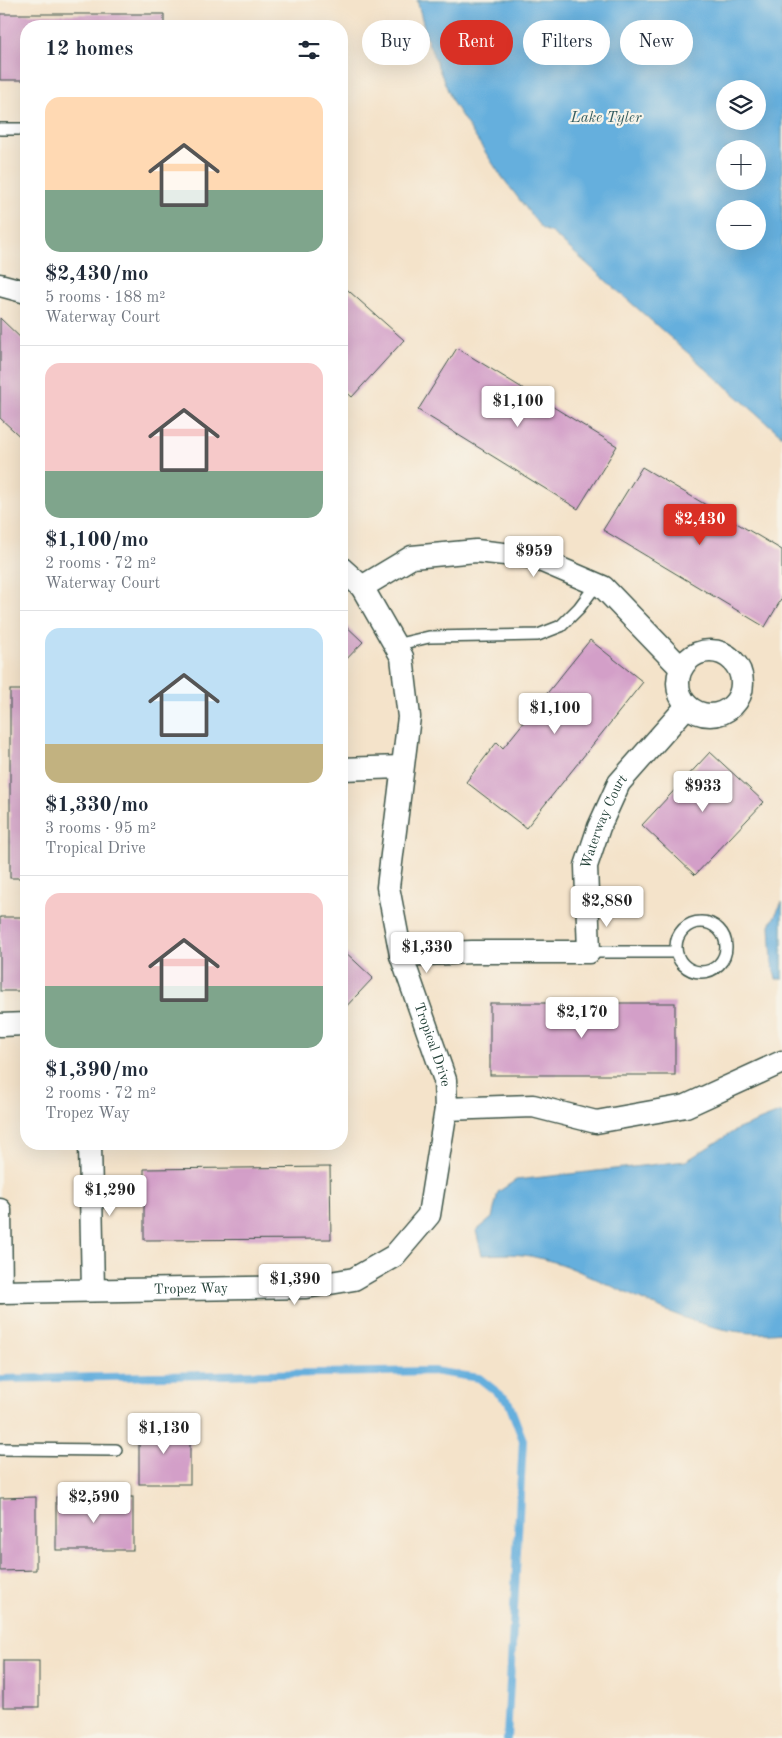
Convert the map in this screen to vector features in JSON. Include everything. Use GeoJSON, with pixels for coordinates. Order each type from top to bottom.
{"type":"FeatureCollection","features":[{"type":"Feature","properties":{"kind":"street"},"geometry":{"type":"LineString","coordinates":[[0,284],[20,290]]}},
{"type":"Feature","properties":{"kind":"street"},"geometry":{"type":"LineString","coordinates":[[362,587],[412,557],[476,551],[533,557],[603,587],[681,668]]}},
{"type":"Feature","properties":{"kind":"street","name":"Tropical Drive"},"geometry":{"type":"LineString","coordinates":[[348,574],[362,587],[402,657],[409,717],[388,887],[401,955],[445,1080],[446,1109]]}},
{"type":"Feature","properties":{"kind":"street"},"geometry":{"type":"LineString","coordinates":[[704,651],[715,651],[726,655],[735,662],[743,678],[742,690],[739,700],[731,708],[719,715],[707,716],[696,713],[687,706],[678,690],[678,679],[681,668],[693,656],[704,651]]}},
{"type":"Feature","properties":{"kind":"street","name":"Waterway Court"},"geometry":{"type":"LineString","coordinates":[[589,952],[586,866],[599,827],[619,784],[687,706]]}},
{"type":"Feature","properties":{"kind":"street"},"geometry":{"type":"LineString","coordinates":[[348,768],[402,767]]}},
{"type":"Feature","properties":{"kind":"street"},"geometry":{"type":"LineString","coordinates":[[401,955],[472,952],[589,952]]}},
{"type":"Feature","properties":{"kind":"street"},"geometry":{"type":"LineString","coordinates":[[0,1024],[20,1024]]}},
{"type":"Feature","properties":{"kind":"street"},"geometry":{"type":"LineString","coordinates":[[446,1109],[533,1106],[596,1122],[686,1106],[782,1062]]}},
{"type":"Feature","properties":{"kind":"street","name":"Tropez Way"},"geometry":{"type":"LineString","coordinates":[[1,1292],[306,1287],[354,1279],[394,1256],[429,1214],[446,1109]]}},
{"type":"Feature","properties":{"kind":"street"},"geometry":{"type":"LineString","coordinates":[[90,1150],[93,1290]]}},
{"type":"Feature","properties":{"kind":"street"},"geometry":{"type":"LineString","coordinates":[[0,1210],[1,1292]]}},
{"type":"Feature","properties":{"kind":"lane"},"geometry":{"type":"LineString","coordinates":[[0,129],[20,129]]}},
{"type":"Feature","properties":{"kind":"lane"},"geometry":{"type":"LineString","coordinates":[[395,645],[429,637],[538,635],[561,626],[579,608],[596,585]]}},
{"type":"Feature","properties":{"kind":"lane"},"geometry":{"type":"LineString","coordinates":[[695,923],[711,924],[723,935],[726,942],[724,959],[719,966],[712,971],[703,973],[687,969],[680,962],[676,952],[677,938],[681,931],[695,923]]}},
{"type":"Feature","properties":{"kind":"lane"},"geometry":{"type":"LineString","coordinates":[[589,952],[676,952]]}},
{"type":"Feature","properties":{"kind":"lane"},"geometry":{"type":"LineString","coordinates":[[0,1449],[116,1450]]}},
{"type":"Feature","properties":{"kind":"water","name":"Lake Tyler"},"geometry":{"type":"Polygon","coordinates":[[[417,0],[782,0],[782,436],[552,233],[542,229],[499,173],[453,103],[430,47],[430,20],[422,20],[417,0]]]}},
{"type":"Feature","properties":{"kind":"water"},"geometry":{"type":"Polygon","coordinates":[[[782,902],[782,979],[776,979],[772,963],[770,925],[782,902]]]}},
{"type":"Feature","properties":{"kind":"water"},"geometry":{"type":"Polygon","coordinates":[[[782,1113],[782,1332],[759,1333],[714,1327],[670,1312],[557,1263],[525,1255],[482,1255],[476,1231],[492,1218],[498,1192],[516,1180],[686,1161],[736,1130],[782,1113]]]}},
{"type":"Feature","properties":{"kind":"building"},"geometry":{"type":"Polygon","coordinates":[[[0,14],[164,14],[164,20],[20,20],[20,80],[0,80],[0,14]]]}},
{"type":"Feature","properties":{"kind":"building"},"geometry":{"type":"Polygon","coordinates":[[[348,290],[404,340],[352,397],[348,393],[348,290]]]}},
{"type":"Feature","properties":{"kind":"building"},"geometry":{"type":"Polygon","coordinates":[[[0,318],[20,337],[20,436],[0,418],[0,318]]]}},
{"type":"Feature","properties":{"kind":"building"},"geometry":{"type":"Polygon","coordinates":[[[457,348],[617,446],[578,509],[418,410],[457,348]]]}},
{"type":"Feature","properties":{"kind":"building"},"geometry":{"type":"Polygon","coordinates":[[[642,467],[782,550],[782,598],[765,627],[603,530],[642,467]]]}},
{"type":"Feature","properties":{"kind":"building"},"geometry":{"type":"Polygon","coordinates":[[[348,628],[363,642],[348,658],[348,628]]]}},
{"type":"Feature","properties":{"kind":"building"},"geometry":{"type":"Polygon","coordinates":[[[590,640],[643,682],[526,828],[466,782],[497,742],[503,748],[590,640]]]}},
{"type":"Feature","properties":{"kind":"building"},"geometry":{"type":"Polygon","coordinates":[[[10,690],[20,690],[20,878],[10,878],[10,690]]]}},
{"type":"Feature","properties":{"kind":"building"},"geometry":{"type":"Polygon","coordinates":[[[710,752],[764,802],[695,875],[642,825],[710,752]]]}},
{"type":"Feature","properties":{"kind":"building"},"geometry":{"type":"Polygon","coordinates":[[[0,917],[20,917],[20,991],[0,991],[0,917]]]}},
{"type":"Feature","properties":{"kind":"building"},"geometry":{"type":"Polygon","coordinates":[[[348,955],[373,978],[348,1005],[348,955]]]}},
{"type":"Feature","properties":{"kind":"building"},"geometry":{"type":"Polygon","coordinates":[[[490,1003],[675,1003],[675,1075],[490,1075],[490,1003]]]}},
{"type":"Feature","properties":{"kind":"building"},"geometry":{"type":"Polygon","coordinates":[[[330,1167],[331,1239],[144,1240],[144,1169],[330,1167]]]}},
{"type":"Feature","properties":{"kind":"building"},"geometry":{"type":"Polygon","coordinates":[[[139,1426],[190,1426],[190,1484],[139,1484],[139,1426]]]}},
{"type":"Feature","properties":{"kind":"building"},"geometry":{"type":"Polygon","coordinates":[[[36,1497],[36,1570],[0,1571],[0,1498],[36,1497]]]}},
{"type":"Feature","properties":{"kind":"building"},"geometry":{"type":"Polygon","coordinates":[[[56,1497],[133,1497],[133,1550],[56,1550],[56,1497]]]}},
{"type":"Feature","properties":{"kind":"building"},"geometry":{"type":"Polygon","coordinates":[[[3,1661],[39,1661],[39,1707],[3,1707],[3,1661]]]}},
{"type":"Feature","properties":{"kind":"waterway"},"geometry":{"type":"LineString","coordinates":[[0,1379],[433,1371],[479,1378],[508,1401],[523,1440],[507,1738]]}}]}
